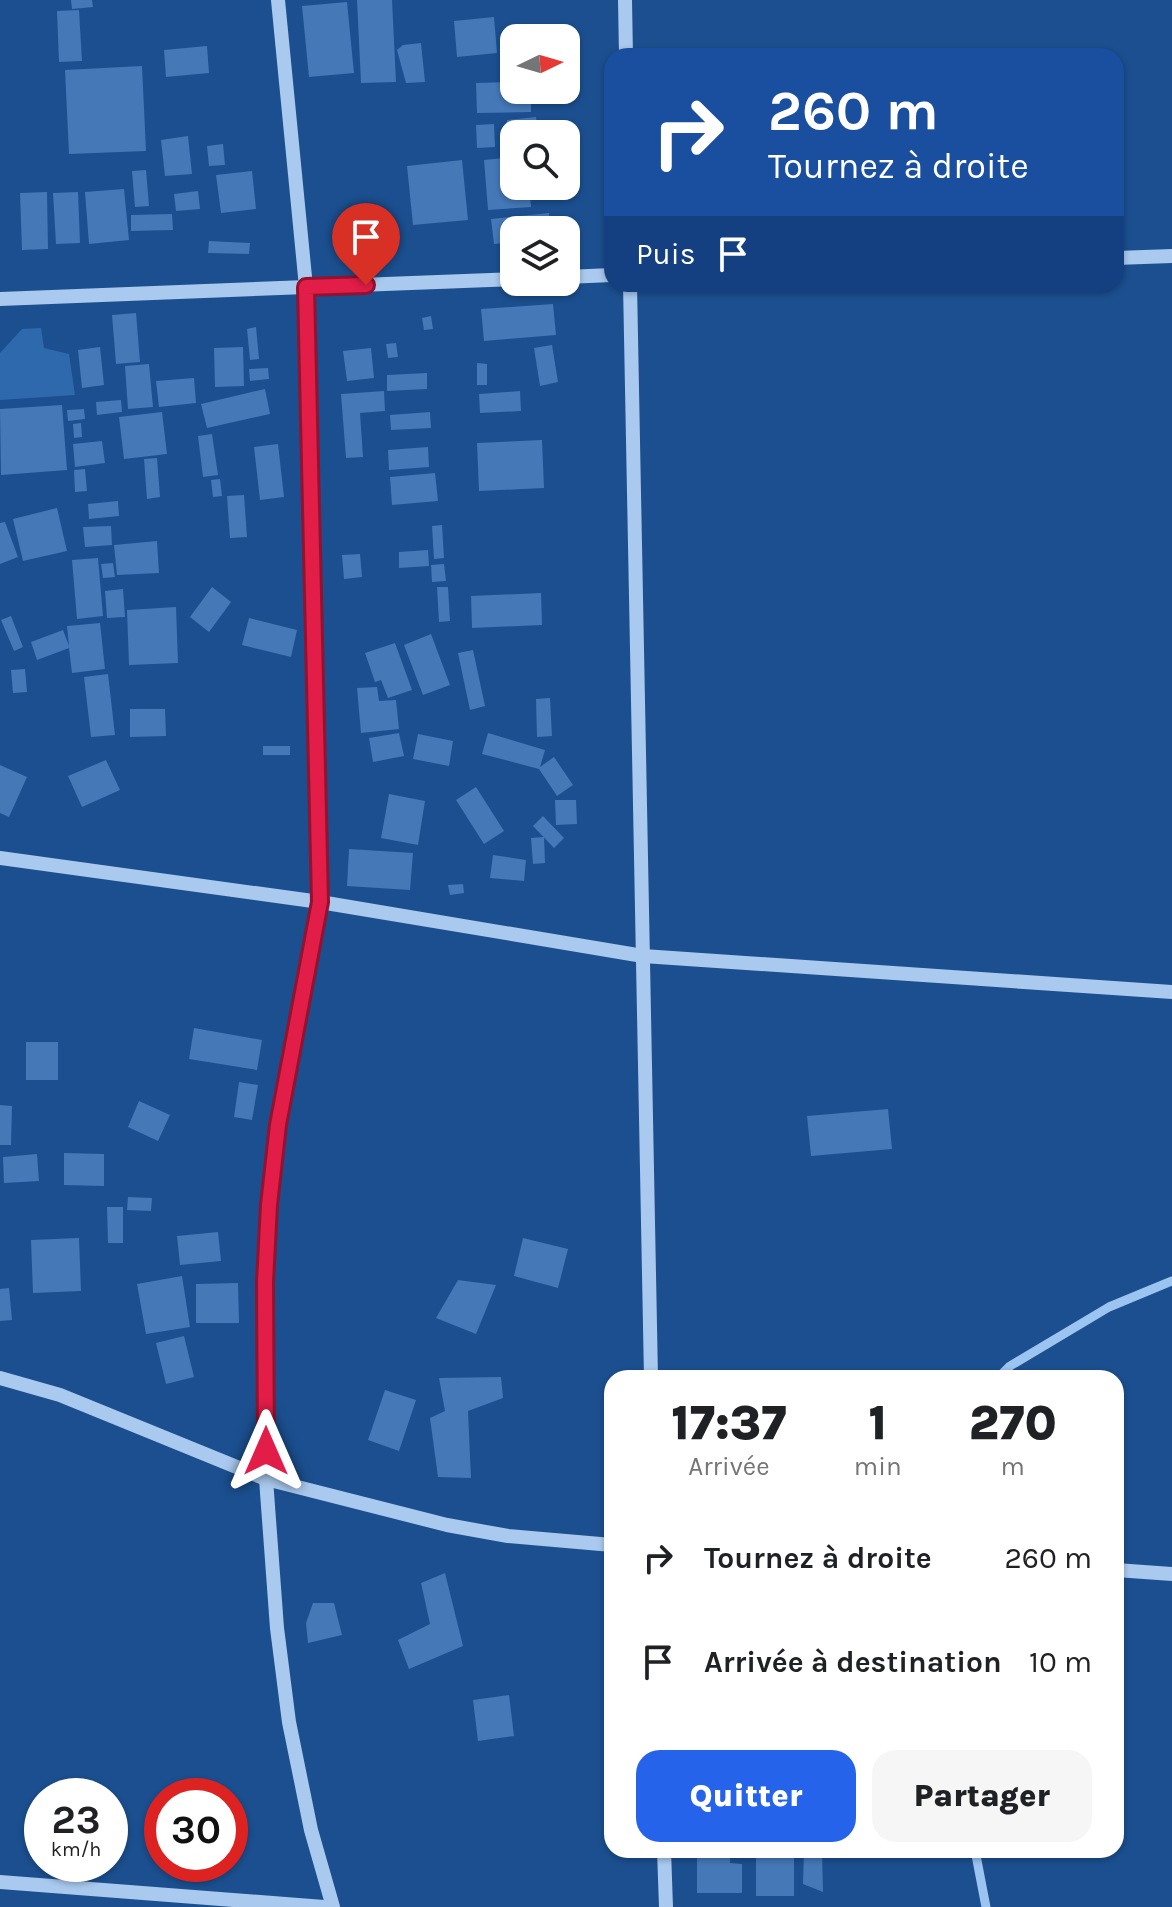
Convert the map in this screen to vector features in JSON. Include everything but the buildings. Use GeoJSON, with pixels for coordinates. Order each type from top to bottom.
{"type":"FeatureCollection","features":[{"type":"Feature","properties":{"kind":"street"},"geometry":{"type":"LineString","coordinates":[[278,0],[306,287],[320,902],[278,1125],[269,1205],[265,1282],[266,1479],[277,1628],[289,1722],[311,1830],[333,1907]]}},
{"type":"Feature","properties":{"kind":"street"},"geometry":{"type":"LineString","coordinates":[[625,0],[626,48]]}},
{"type":"Feature","properties":{"kind":"street"},"geometry":{"type":"LineString","coordinates":[[1124,258],[1172,256]]}},
{"type":"Feature","properties":{"kind":"street"},"geometry":{"type":"LineString","coordinates":[[580,276],[604,275]]}},
{"type":"Feature","properties":{"kind":"street"},"geometry":{"type":"LineString","coordinates":[[0,299],[500,280]]}},
{"type":"Feature","properties":{"kind":"street"},"geometry":{"type":"LineString","coordinates":[[630,292],[651,1370]]}},
{"type":"Feature","properties":{"kind":"street"},"geometry":{"type":"LineString","coordinates":[[0,858],[320,902],[643,956],[1172,992]]}},
{"type":"Feature","properties":{"kind":"street"},"geometry":{"type":"LineString","coordinates":[[0,1378],[60,1395],[266,1479],[447,1525],[508,1536],[604,1544]]}},
{"type":"Feature","properties":{"kind":"street"},"geometry":{"type":"LineString","coordinates":[[1124,1571],[1172,1574]]}},
{"type":"Feature","properties":{"kind":"street"},"geometry":{"type":"LineString","coordinates":[[664,1858],[666,1907]]}},
{"type":"Feature","properties":{"kind":"street"},"geometry":{"type":"LineString","coordinates":[[0,1882],[324,1907]]}},
{"type":"Feature","properties":{"kind":"shaded area"},"geometry":{"type":"Polygon","coordinates":[[[41,328],[44,348],[69,354],[75,395],[0,400],[0,353],[22,329],[41,328]]]}},
{"type":"Feature","properties":{"kind":"waterway"},"geometry":{"type":"LineString","coordinates":[[1006,1370],[1109,1307],[1172,1281]]}},
{"type":"Feature","properties":{"kind":"waterway"},"geometry":{"type":"LineString","coordinates":[[977,1858],[986,1907]]}},
{"type":"Feature","properties":{"kind":"route"},"geometry":{"type":"LineString","coordinates":[[266,1451],[265,1282],[269,1205],[278,1125],[320,902],[306,287],[366,285]]}}]}
